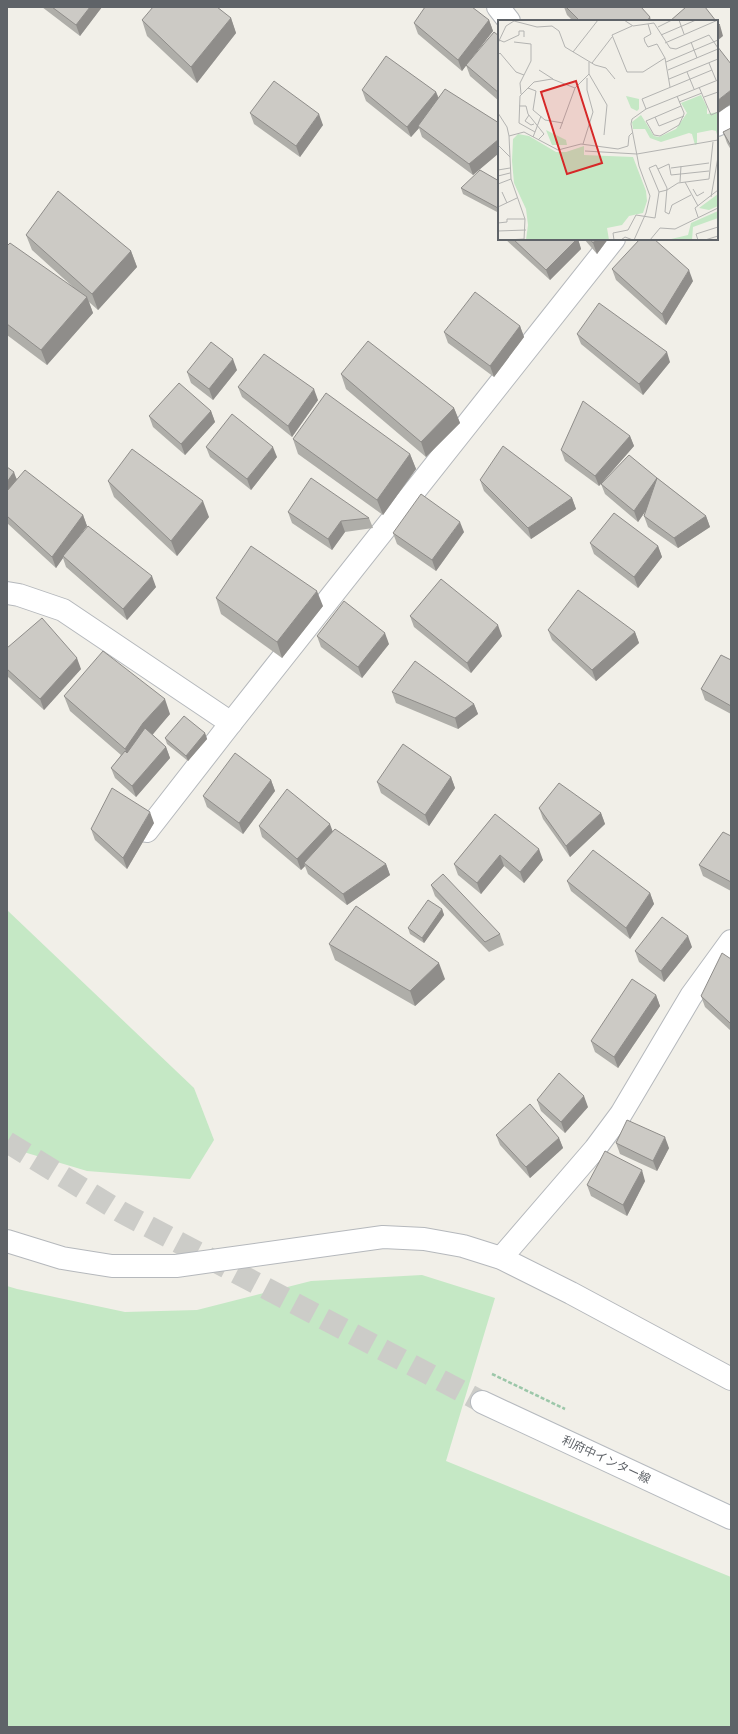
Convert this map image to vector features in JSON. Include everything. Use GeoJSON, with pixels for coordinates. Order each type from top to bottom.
{"type":"FeatureCollection","features":[{"type":"Feature","properties":{"kind":"street"},"geometry":{"type":"LineString","coordinates":[[498,7],[508,20]]}},
{"type":"Feature","properties":{"kind":"street"},"geometry":{"type":"LineString","coordinates":[[718,124],[731,117]]}},
{"type":"Feature","properties":{"kind":"street"},"geometry":{"type":"LineString","coordinates":[[147,831],[613,240]]}},
{"type":"Feature","properties":{"kind":"street"},"geometry":{"type":"LineString","coordinates":[[7,594],[19,595],[63,610],[231,723]]}},
{"type":"Feature","properties":{"kind":"street"},"geometry":{"type":"LineString","coordinates":[[501,1258],[595,1149],[621,1114],[691,996],[731,941]]}},
{"type":"Feature","properties":{"kind":"street"},"geometry":{"type":"LineString","coordinates":[[7,1241],[62,1258],[112,1266],[176,1266],[383,1237],[424,1239],[462,1246],[501,1258],[570,1293],[731,1380]]}},
{"type":"Feature","properties":{"kind":"street","name":"利府中インター線"},"geometry":{"type":"LineString","coordinates":[[482,1402],[731,1518]]}},
{"type":"Feature","properties":{"kind":"green space"},"geometry":{"type":"Polygon","coordinates":[[[7,910],[194,1088],[214,1140],[190,1179],[87,1171],[7,1147],[7,910]]]}},
{"type":"Feature","properties":{"kind":"green space"},"geometry":{"type":"Polygon","coordinates":[[[422,1275],[495,1298],[446,1461],[731,1577],[731,1727],[7,1727],[7,1286],[125,1312],[197,1310],[311,1281],[422,1275]]]}},
{"type":"Feature","properties":{"kind":"building"},"geometry":{"type":"Polygon","coordinates":[[[52,7],[90,7],[76,25],[52,7]]]}},
{"type":"Feature","properties":{"kind":"building"},"geometry":{"type":"Polygon","coordinates":[[[153,7],[217,7],[231,18],[191,67],[142,20],[153,7]]]}},
{"type":"Feature","properties":{"kind":"building"},"geometry":{"type":"Polygon","coordinates":[[[425,7],[472,7],[489,20],[458,60],[414,23],[425,7]]]}},
{"type":"Feature","properties":{"kind":"building"},"geometry":{"type":"Polygon","coordinates":[[[566,7],[641,7],[650,17],[648,20],[579,20],[566,7]]]}},
{"type":"Feature","properties":{"kind":"building"},"geometry":{"type":"Polygon","coordinates":[[[686,7],[705,7],[715,20],[671,20],[686,7]]]}},
{"type":"Feature","properties":{"kind":"building"},"geometry":{"type":"Polygon","coordinates":[[[494,32],[498,35],[498,92],[466,65],[494,32]]]}},
{"type":"Feature","properties":{"kind":"building"},"geometry":{"type":"Polygon","coordinates":[[[718,47],[731,64],[731,90],[718,100],[718,47]]]}},
{"type":"Feature","properties":{"kind":"building"},"geometry":{"type":"Polygon","coordinates":[[[386,56],[436,92],[407,127],[362,90],[386,56]]]}},
{"type":"Feature","properties":{"kind":"building"},"geometry":{"type":"Polygon","coordinates":[[[274,81],[319,114],[296,146],[250,113],[274,81]]]}},
{"type":"Feature","properties":{"kind":"building"},"geometry":{"type":"Polygon","coordinates":[[[445,89],[498,122],[498,140],[469,164],[418,126],[445,89]]]}},
{"type":"Feature","properties":{"kind":"building"},"geometry":{"type":"Polygon","coordinates":[[[731,128],[731,146],[723,132],[731,128]]]}},
{"type":"Feature","properties":{"kind":"building"},"geometry":{"type":"Polygon","coordinates":[[[480,170],[498,180],[498,208],[461,188],[480,170]]]}},
{"type":"Feature","properties":{"kind":"building"},"geometry":{"type":"Polygon","coordinates":[[[58,191],[131,251],[92,294],[26,235],[58,191]]]}},
{"type":"Feature","properties":{"kind":"building"},"geometry":{"type":"Polygon","coordinates":[[[514,240],[576,240],[546,270],[514,240]]]}},
{"type":"Feature","properties":{"kind":"building"},"geometry":{"type":"Polygon","coordinates":[[[639,240],[655,240],[689,270],[662,314],[612,269],[639,240]]]}},
{"type":"Feature","properties":{"kind":"building"},"geometry":{"type":"Polygon","coordinates":[[[10,243],[87,297],[41,350],[7,324],[7,246],[10,243]]]}},
{"type":"Feature","properties":{"kind":"building"},"geometry":{"type":"Polygon","coordinates":[[[475,292],[520,326],[490,366],[444,332],[475,292]]]}},
{"type":"Feature","properties":{"kind":"building"},"geometry":{"type":"Polygon","coordinates":[[[599,303],[667,352],[639,384],[577,334],[599,303]]]}},
{"type":"Feature","properties":{"kind":"building"},"geometry":{"type":"Polygon","coordinates":[[[368,341],[454,408],[421,442],[341,374],[368,341]]]}},
{"type":"Feature","properties":{"kind":"building"},"geometry":{"type":"Polygon","coordinates":[[[211,342],[233,359],[209,389],[187,372],[211,342]]]}},
{"type":"Feature","properties":{"kind":"building"},"geometry":{"type":"Polygon","coordinates":[[[264,354],[314,389],[288,426],[238,387],[264,354]]]}},
{"type":"Feature","properties":{"kind":"building"},"geometry":{"type":"Polygon","coordinates":[[[179,383],[211,411],[181,444],[149,416],[179,383]]]}},
{"type":"Feature","properties":{"kind":"building"},"geometry":{"type":"Polygon","coordinates":[[[326,393],[410,454],[377,500],[293,439],[326,393]]]}},
{"type":"Feature","properties":{"kind":"building"},"geometry":{"type":"Polygon","coordinates":[[[583,401],[630,436],[595,476],[561,450],[583,401]]]}},
{"type":"Feature","properties":{"kind":"building"},"geometry":{"type":"Polygon","coordinates":[[[232,414],[273,447],[247,479],[206,447],[232,414]]]}},
{"type":"Feature","properties":{"kind":"building"},"geometry":{"type":"Polygon","coordinates":[[[503,446],[572,498],[528,528],[480,480],[503,446]]]}},
{"type":"Feature","properties":{"kind":"building"},"geometry":{"type":"Polygon","coordinates":[[[132,449],[203,501],[171,541],[108,481],[132,449]]]}},
{"type":"Feature","properties":{"kind":"building"},"geometry":{"type":"Polygon","coordinates":[[[629,455],[657,478],[634,511],[601,484],[629,455]]]}},
{"type":"Feature","properties":{"kind":"building"},"geometry":{"type":"Polygon","coordinates":[[[7,467],[14,472],[7,482],[7,467]]]}},
{"type":"Feature","properties":{"kind":"building"},"geometry":{"type":"Polygon","coordinates":[[[25,470],[83,515],[52,557],[7,516],[7,491],[25,470]]]}},
{"type":"Feature","properties":{"kind":"building"},"geometry":{"type":"Polygon","coordinates":[[[311,478],[369,518],[341,521],[328,539],[288,512],[311,478]]]}},
{"type":"Feature","properties":{"kind":"building"},"geometry":{"type":"Polygon","coordinates":[[[657,478],[706,516],[674,538],[644,516],[657,478]]]}},
{"type":"Feature","properties":{"kind":"building"},"geometry":{"type":"Polygon","coordinates":[[[421,494],[460,522],[432,560],[393,533],[421,494]]]}},
{"type":"Feature","properties":{"kind":"building"},"geometry":{"type":"Polygon","coordinates":[[[614,513],[658,546],[634,577],[590,543],[614,513]]]}},
{"type":"Feature","properties":{"kind":"building"},"geometry":{"type":"Polygon","coordinates":[[[88,526],[152,576],[123,609],[63,556],[88,526]]]}},
{"type":"Feature","properties":{"kind":"building"},"geometry":{"type":"Polygon","coordinates":[[[251,546],[317,591],[277,642],[216,598],[251,546]]]}},
{"type":"Feature","properties":{"kind":"building"},"geometry":{"type":"Polygon","coordinates":[[[441,579],[498,625],[467,663],[410,616],[441,579]]]}},
{"type":"Feature","properties":{"kind":"building"},"geometry":{"type":"Polygon","coordinates":[[[578,590],[635,632],[592,670],[548,630],[578,590]]]}},
{"type":"Feature","properties":{"kind":"building"},"geometry":{"type":"Polygon","coordinates":[[[344,601],[385,633],[358,667],[317,636],[344,601]]]}},
{"type":"Feature","properties":{"kind":"building"},"geometry":{"type":"Polygon","coordinates":[[[42,618],[77,658],[40,699],[7,669],[7,648],[42,618]]]}},
{"type":"Feature","properties":{"kind":"building"},"geometry":{"type":"Polygon","coordinates":[[[103,651],[165,699],[143,723],[125,749],[64,696],[103,651]]]}},
{"type":"Feature","properties":{"kind":"building"},"geometry":{"type":"Polygon","coordinates":[[[721,655],[731,660],[731,706],[701,689],[721,655]]]}},
{"type":"Feature","properties":{"kind":"building"},"geometry":{"type":"Polygon","coordinates":[[[415,661],[474,704],[455,718],[392,692],[415,661]]]}},
{"type":"Feature","properties":{"kind":"building"},"geometry":{"type":"Polygon","coordinates":[[[184,716],[205,733],[186,756],[165,738],[184,716]]]}},
{"type":"Feature","properties":{"kind":"building"},"geometry":{"type":"Polygon","coordinates":[[[145,728],[166,747],[132,786],[111,768],[125,751],[127,753],[145,728]]]}},
{"type":"Feature","properties":{"kind":"building"},"geometry":{"type":"Polygon","coordinates":[[[403,744],[451,777],[425,815],[377,782],[403,744]]]}},
{"type":"Feature","properties":{"kind":"building"},"geometry":{"type":"Polygon","coordinates":[[[235,753],[271,780],[239,823],[203,796],[235,753]]]}},
{"type":"Feature","properties":{"kind":"building"},"geometry":{"type":"Polygon","coordinates":[[[559,783],[601,813],[566,846],[539,808],[559,783]]]}},
{"type":"Feature","properties":{"kind":"building"},"geometry":{"type":"Polygon","coordinates":[[[112,788],[150,812],[123,858],[91,829],[112,788]]]}},
{"type":"Feature","properties":{"kind":"building"},"geometry":{"type":"Polygon","coordinates":[[[287,789],[330,824],[297,859],[259,826],[287,789]]]}},
{"type":"Feature","properties":{"kind":"building"},"geometry":{"type":"Polygon","coordinates":[[[495,814],[539,849],[520,872],[500,855],[477,883],[454,864],[495,814]]]}},
{"type":"Feature","properties":{"kind":"building"},"geometry":{"type":"Polygon","coordinates":[[[335,829],[386,864],[343,894],[304,863],[335,829]]]}},
{"type":"Feature","properties":{"kind":"building"},"geometry":{"type":"Polygon","coordinates":[[[723,832],[731,836],[731,882],[699,865],[723,832]]]}},
{"type":"Feature","properties":{"kind":"building"},"geometry":{"type":"Polygon","coordinates":[[[593,850],[650,893],[626,928],[567,881],[593,850]]]}},
{"type":"Feature","properties":{"kind":"building"},"geometry":{"type":"Polygon","coordinates":[[[443,874],[500,934],[485,942],[431,885],[443,874]]]}},
{"type":"Feature","properties":{"kind":"building"},"geometry":{"type":"Polygon","coordinates":[[[428,900],[442,909],[422,938],[408,928],[428,900]]]}},
{"type":"Feature","properties":{"kind":"building"},"geometry":{"type":"Polygon","coordinates":[[[356,906],[439,963],[410,991],[329,944],[356,906]]]}},
{"type":"Feature","properties":{"kind":"building"},"geometry":{"type":"Polygon","coordinates":[[[662,917],[688,936],[661,971],[635,951],[662,917]]]}},
{"type":"Feature","properties":{"kind":"building"},"geometry":{"type":"Polygon","coordinates":[[[722,953],[731,959],[730,1023],[701,996],[722,953]]]}},
{"type":"Feature","properties":{"kind":"building"},"geometry":{"type":"Polygon","coordinates":[[[632,979],[656,995],[614,1057],[591,1041],[632,979]]]}},
{"type":"Feature","properties":{"kind":"building"},"geometry":{"type":"Polygon","coordinates":[[[559,1073],[584,1096],[561,1122],[537,1100],[559,1073]]]}},
{"type":"Feature","properties":{"kind":"building"},"geometry":{"type":"Polygon","coordinates":[[[530,1104],[559,1138],[526,1167],[496,1135],[530,1104]]]}},
{"type":"Feature","properties":{"kind":"building"},"geometry":{"type":"Polygon","coordinates":[[[627,1120],[665,1137],[653,1161],[616,1143],[627,1120]]]}},
{"type":"Feature","properties":{"kind":"building"},"geometry":{"type":"Polygon","coordinates":[[[605,1151],[642,1170],[623,1205],[587,1185],[605,1151]]]}},
{"type":"Feature","properties":{"kind":"tunnel"},"geometry":{"type":"LineString","coordinates":[[7,1142],[121,1212],[482,1402]]}}]}
